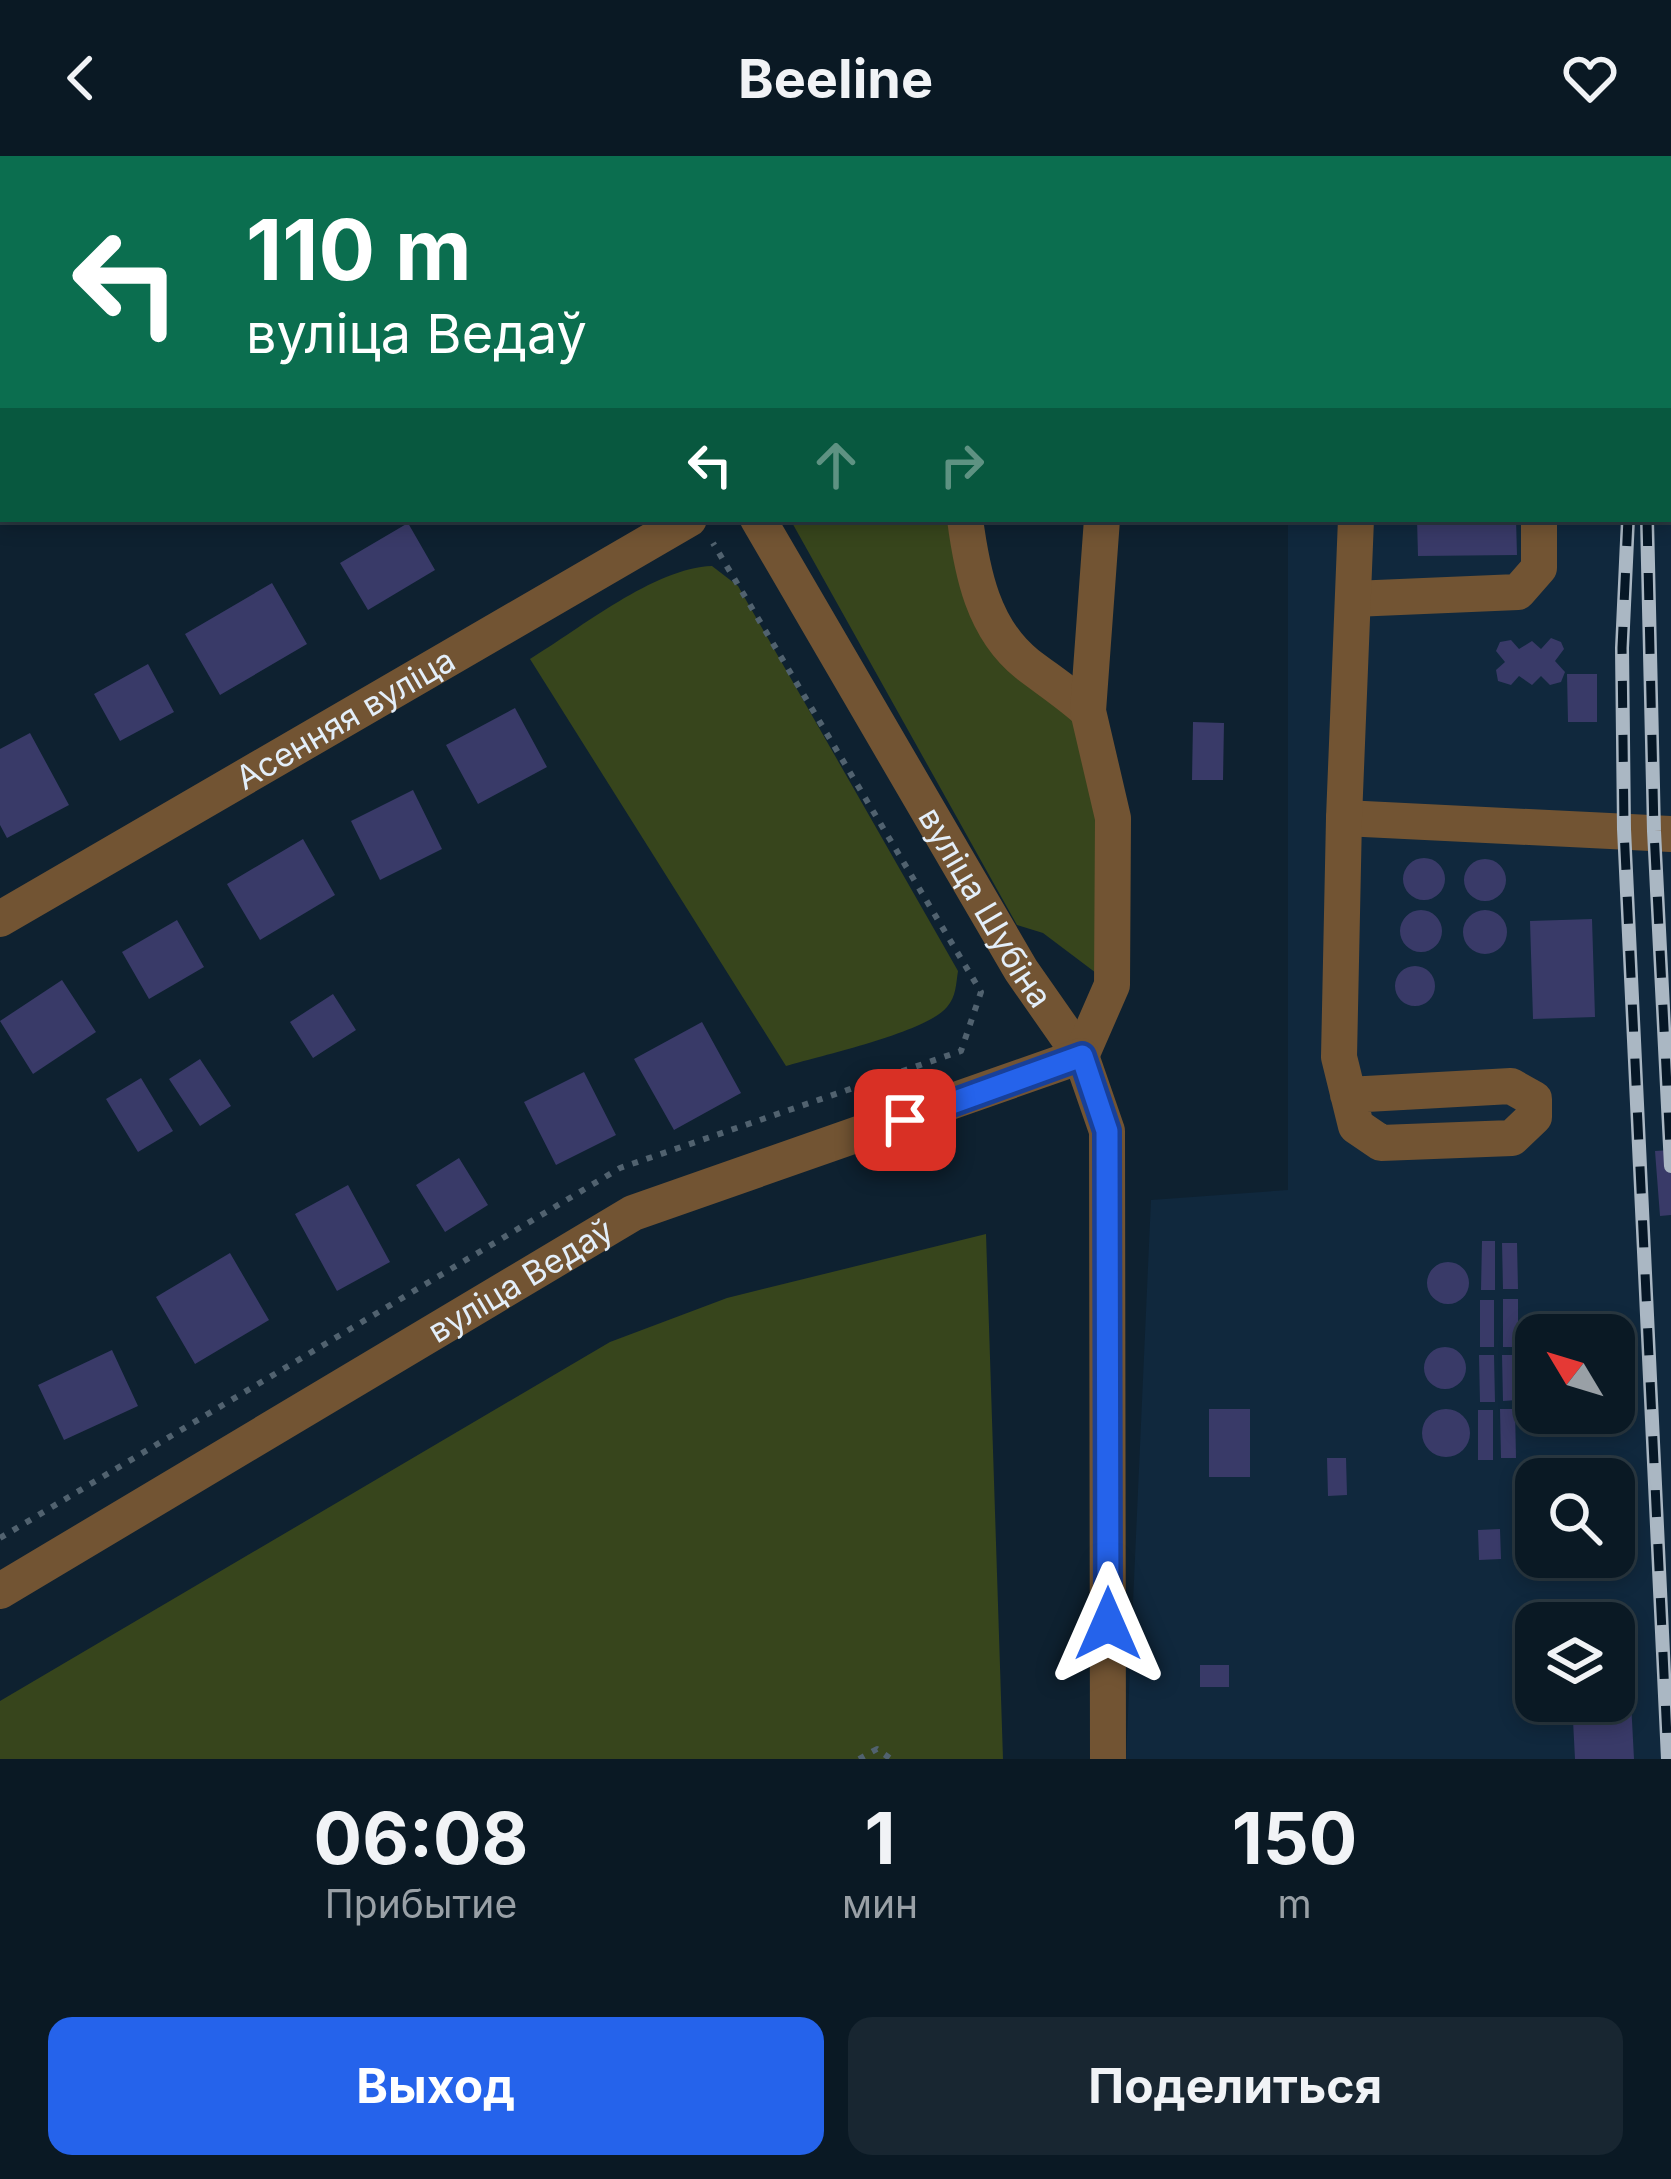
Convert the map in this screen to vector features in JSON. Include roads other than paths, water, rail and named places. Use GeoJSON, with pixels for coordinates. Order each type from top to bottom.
{"type":"FeatureCollection","features":[{"type":"Feature","properties":{"kind":"street","name":"вуліца Шубіна"},"geometry":{"type":"LineString","coordinates":[[760,522],[1021,970],[1082,1056],[1107,1131],[1108,1759]]}},
{"type":"Feature","properties":{"kind":"street"},"geometry":{"type":"LineString","coordinates":[[965,522],[972,574],[994,627],[1024,662],[1088,711]]}},
{"type":"Feature","properties":{"kind":"street"},"geometry":{"type":"LineString","coordinates":[[1082,1056],[1112,985],[1113,818],[1088,711],[1102,522]]}},
{"type":"Feature","properties":{"kind":"street"},"geometry":{"type":"LineString","coordinates":[[1348,1095],[1339,1058],[1356,522]]}},
{"type":"Feature","properties":{"kind":"street"},"geometry":{"type":"LineString","coordinates":[[1353,599],[1518,592],[1539,568],[1539,522]]}},
{"type":"Feature","properties":{"kind":"street","name":"Асенняя вуліца"},"geometry":{"type":"LineString","coordinates":[[0,919],[700,529]]}},
{"type":"Feature","properties":{"kind":"street"},"geometry":{"type":"LineString","coordinates":[[1344,818],[1671,834]]}},
{"type":"Feature","properties":{"kind":"street","name":"вуліца Ведаў"},"geometry":{"type":"LineString","coordinates":[[0,1592],[633,1213],[1082,1056]]}},
{"type":"Feature","properties":{"kind":"railway"},"geometry":{"type":"LineString","coordinates":[[1628,522],[1622,648],[1624,829],[1668,1759]]}},
{"type":"Feature","properties":{"kind":"railway"},"geometry":{"type":"LineString","coordinates":[[1647,522],[1654,831],[1671,1166]]}}]}
